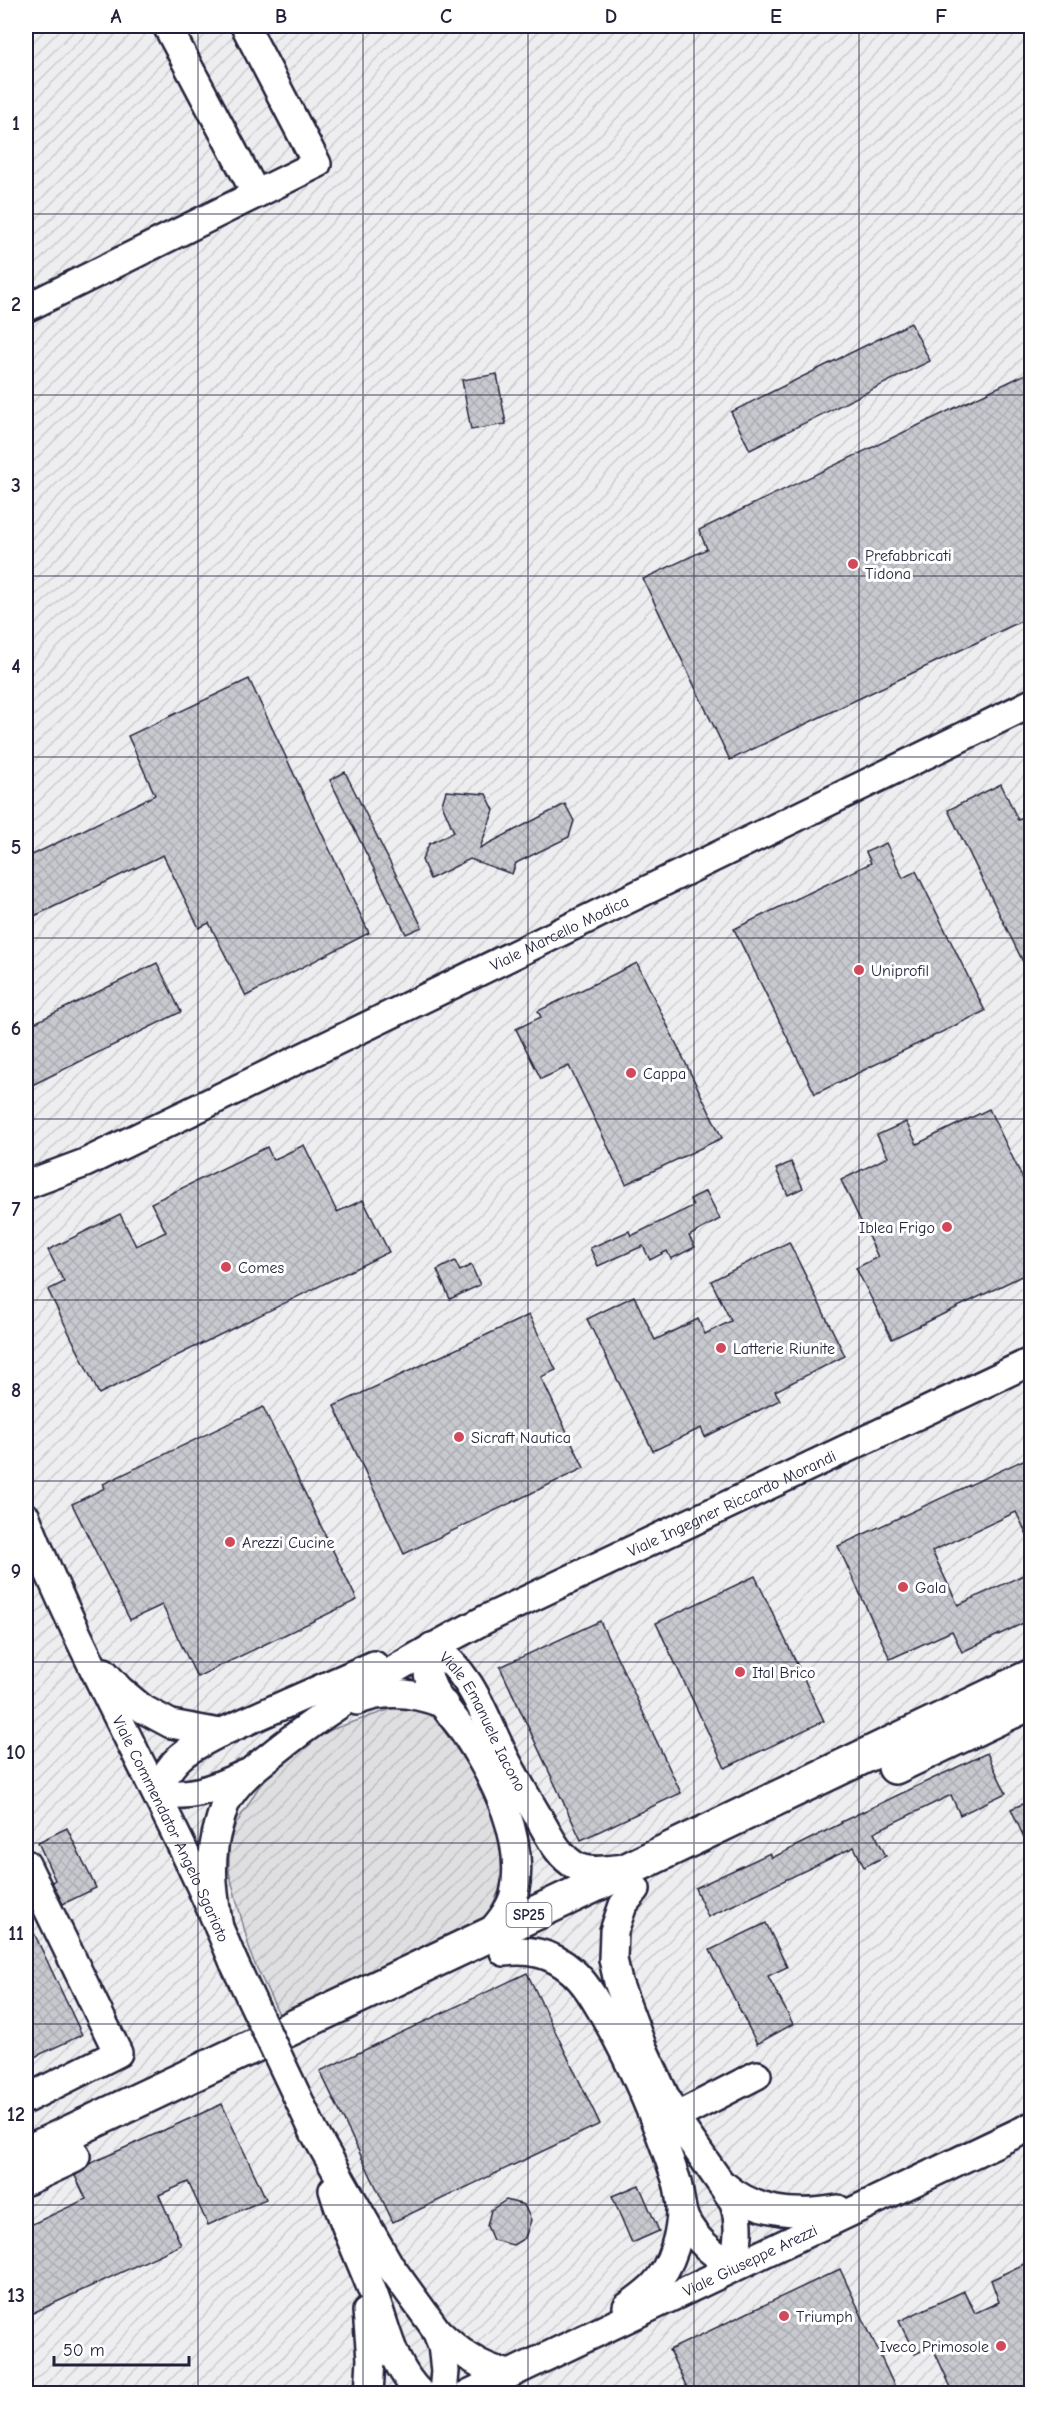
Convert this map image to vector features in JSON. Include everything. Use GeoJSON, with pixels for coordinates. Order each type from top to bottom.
{"type":"FeatureCollection","features":[{"type":"Feature","properties":{"kind":"main road","name":"SP25"},"geometry":{"type":"LineString","coordinates":[[634,1878],[1032,1676]]}},
{"type":"Feature","properties":{"kind":"main road","name":"SP25"},"geometry":{"type":"LineString","coordinates":[[26,2153],[496,1943],[634,1878],[1032,1702]]}},
{"type":"Feature","properties":{"kind":"main road","name":"SP25"},"geometry":{"type":"LineString","coordinates":[[26,2178],[496,1943]]}},
{"type":"Feature","properties":{"kind":"street"},"geometry":{"type":"LineString","coordinates":[[167,26],[256,194]]}},
{"type":"Feature","properties":{"kind":"street"},"geometry":{"type":"LineString","coordinates":[[26,308],[317,164],[245,26]]}},
{"type":"Feature","properties":{"kind":"street","name":"Viale Marcello Modica"},"geometry":{"type":"LineString","coordinates":[[85,1163],[1032,703]]}},
{"type":"Feature","properties":{"kind":"street"},"geometry":{"type":"LineString","coordinates":[[26,1185],[85,1163]]}},
{"type":"Feature","properties":{"kind":"street"},"geometry":{"type":"LineString","coordinates":[[26,1203],[85,1163]]}},
{"type":"Feature","properties":{"kind":"street","name":"Viale Ingegner Riccardo Morandi"},"geometry":{"type":"LineString","coordinates":[[432,1647],[486,1619],[1032,1360]]}},
{"type":"Feature","properties":{"kind":"street","name":"Viale Commendator Angelo Sgarioto"},"geometry":{"type":"LineString","coordinates":[[27,1521],[84,1648],[156,1793],[314,2132]]}},
{"type":"Feature","properties":{"kind":"street"},"geometry":{"type":"LineString","coordinates":[[471,1686],[466,1665],[474,1638],[486,1619]]}},
{"type":"Feature","properties":{"kind":"street"},"geometry":{"type":"LineString","coordinates":[[219,1928],[211,1884],[212,1845],[226,1802],[248,1773],[315,1720],[361,1688],[393,1672],[432,1647]]}},
{"type":"Feature","properties":{"kind":"street"},"geometry":{"type":"LineString","coordinates":[[248,1773],[206,1791],[179,1796],[156,1793],[166,1769],[189,1749],[369,1667],[432,1647]]}},
{"type":"Feature","properties":{"kind":"street","name":"Viale Emanuele Iacono"},"geometry":{"type":"LineString","coordinates":[[496,1943],[504,1916],[513,1897],[516,1870],[513,1832],[491,1776],[466,1734],[433,1690],[428,1676],[432,1647],[448,1656],[471,1686],[504,1757],[562,1856],[578,1867],[634,1878]]}},
{"type":"Feature","properties":{"kind":"street"},"geometry":{"type":"LineString","coordinates":[[84,1648],[119,1689],[143,1709],[171,1724],[220,1733]]}},
{"type":"Feature","properties":{"kind":"street"},"geometry":{"type":"LineString","coordinates":[[315,1720],[363,1698],[388,1693],[412,1694],[444,1704]]}},
{"type":"Feature","properties":{"kind":"street"},"geometry":{"type":"LineString","coordinates":[[26,1864],[118,2053],[26,2099]]}},
{"type":"Feature","properties":{"kind":"street"},"geometry":{"type":"LineString","coordinates":[[634,1878],[618,1918],[612,1944],[613,1959],[666,2122],[685,2217],[704,2244],[733,2267],[740,2232],[739,2217],[734,2202],[721,2182]]}},
{"type":"Feature","properties":{"kind":"street"},"geometry":{"type":"LineString","coordinates":[[496,1943],[547,1955],[572,1971],[583,1982],[666,2122],[738,2198],[759,2207],[782,2212],[812,2214],[863,2205]]}},
{"type":"Feature","properties":{"kind":"street"},"geometry":{"type":"LineString","coordinates":[[666,2122],[757,2075]]}},
{"type":"Feature","properties":{"kind":"street","name":"Viale Giuseppe Arezzi"},"geometry":{"type":"LineString","coordinates":[[468,2394],[1032,2126]]}},
{"type":"Feature","properties":{"kind":"street"},"geometry":{"type":"LineString","coordinates":[[314,2132],[361,2283],[369,2319],[371,2359],[369,2394]]}},
{"type":"Feature","properties":{"kind":"street"},"geometry":{"type":"LineString","coordinates":[[314,2132],[390,2266],[435,2328],[472,2361],[491,2370],[509,2374]]}},
{"type":"Feature","properties":{"kind":"street"},"geometry":{"type":"LineString","coordinates":[[594,2333],[654,2285],[675,2243],[682,2222],[681,2201]]}},
{"type":"Feature","properties":{"kind":"street"},"geometry":{"type":"LineString","coordinates":[[340,2215],[373,2292],[394,2358],[421,2394]]}},
{"type":"Feature","properties":{"kind":"street"},"geometry":{"type":"LineString","coordinates":[[435,2328],[442,2345],[445,2371],[443,2394]]}},
{"type":"Feature","properties":{"kind":"shaded area"},"geometry":{"type":"Polygon","coordinates":[[[26,26],[1020,26],[1032,47],[1031,2393],[26,2394],[26,26]]]}},
{"type":"Feature","properties":{"kind":"shaded area"},"geometry":{"type":"Polygon","coordinates":[[[408,1707],[428,1712],[436,1719],[482,1789],[491,1808],[503,1848],[504,1874],[498,1892],[488,1915],[279,2014],[252,1958],[229,1872],[229,1844],[235,1826],[258,1788],[274,1769],[311,1740],[333,1729],[394,1708],[408,1707]]]}},
{"type":"Feature","properties":{"kind":"building"},"geometry":{"type":"Polygon","coordinates":[[[911,323],[930,361],[750,450],[731,412],[911,323]]]}},
{"type":"Feature","properties":{"kind":"building","name":"Prefabbricati Tidona"},"geometry":{"type":"Polygon","coordinates":[[[1032,371],[1032,616],[730,760],[643,579],[707,549],[699,530],[1032,371]]]}},
{"type":"Feature","properties":{"kind":"building"},"geometry":{"type":"Polygon","coordinates":[[[497,374],[506,424],[471,430],[462,380],[497,374]]]}},
{"type":"Feature","properties":{"kind":"building"},"geometry":{"type":"Polygon","coordinates":[[[249,679],[369,933],[246,996],[209,923],[199,928],[163,855],[26,920],[26,858],[155,795],[128,736],[249,679]]]}},
{"type":"Feature","properties":{"kind":"building"},"geometry":{"type":"Polygon","coordinates":[[[345,772],[422,927],[406,934],[330,780],[345,772]]]}},
{"type":"Feature","properties":{"kind":"building"},"geometry":{"type":"Polygon","coordinates":[[[1001,784],[1018,820],[1032,814],[1032,980],[948,810],[1001,784]]]}},
{"type":"Feature","properties":{"kind":"building"},"geometry":{"type":"Polygon","coordinates":[[[446,791],[486,794],[494,810],[480,848],[565,804],[574,821],[569,837],[516,863],[512,874],[470,859],[430,879],[422,860],[429,844],[454,832],[442,804],[446,791]]]}},
{"type":"Feature","properties":{"kind":"building","name":"Uniprofil"},"geometry":{"type":"Polygon","coordinates":[[[886,843],[903,878],[916,871],[985,1011],[815,1094],[734,929],[871,863],[866,852],[886,843]]]}},
{"type":"Feature","properties":{"kind":"building"},"geometry":{"type":"Polygon","coordinates":[[[157,963],[181,1012],[26,1088],[26,1027],[157,963]]]}},
{"type":"Feature","properties":{"kind":"building","name":"Cappa"},"geometry":{"type":"Polygon","coordinates":[[[637,963],[722,1138],[626,1184],[569,1066],[541,1079],[516,1029],[541,1017],[538,1011],[637,963]]]}},
{"type":"Feature","properties":{"kind":"building","name":"Iblea Frigo"},"geometry":{"type":"Polygon","coordinates":[[[989,1109],[1027,1187],[1032,1185],[1032,1271],[892,1339],[856,1268],[878,1257],[841,1180],[888,1157],[877,1135],[906,1122],[917,1144],[989,1109]]]}},
{"type":"Feature","properties":{"kind":"building","name":"Comes"},"geometry":{"type":"Polygon","coordinates":[[[304,1145],[337,1212],[363,1200],[389,1252],[99,1394],[48,1290],[64,1282],[48,1250],[120,1214],[136,1246],[166,1232],[151,1203],[267,1147],[273,1160],[304,1145]]]}},
{"type":"Feature","properties":{"kind":"building"},"geometry":{"type":"Polygon","coordinates":[[[791,1162],[803,1188],[788,1195],[776,1169],[791,1162]]]}},
{"type":"Feature","properties":{"kind":"building"},"geometry":{"type":"Polygon","coordinates":[[[706,1191],[720,1219],[689,1236],[695,1247],[671,1259],[667,1251],[650,1260],[643,1246],[598,1266],[590,1248],[629,1231],[631,1236],[693,1206],[690,1199],[706,1191]]]}},
{"type":"Feature","properties":{"kind":"building","name":"Latterie Riunite"},"geometry":{"type":"Polygon","coordinates":[[[789,1242],[845,1356],[775,1391],[780,1400],[705,1437],[701,1428],[653,1451],[587,1319],[634,1296],[655,1340],[698,1319],[705,1334],[731,1321],[711,1281],[789,1242]]]}},
{"type":"Feature","properties":{"kind":"building"},"geometry":{"type":"Polygon","coordinates":[[[455,1261],[460,1271],[471,1265],[480,1285],[450,1299],[437,1270],[455,1261]]]}},
{"type":"Feature","properties":{"kind":"building","name":"Sicraft Nautica"},"geometry":{"type":"Polygon","coordinates":[[[529,1315],[556,1370],[541,1377],[584,1468],[404,1554],[334,1406],[529,1315]]]}},
{"type":"Feature","properties":{"kind":"building","name":"Arezzi Cucine"},"geometry":{"type":"Polygon","coordinates":[[[263,1407],[357,1600],[197,1677],[162,1605],[130,1620],[72,1504],[105,1488],[103,1484],[263,1407]]]}},
{"type":"Feature","properties":{"kind":"building","name":"Gala"},"geometry":{"type":"Polygon","coordinates":[[[1032,1456],[1032,1545],[1016,1512],[932,1551],[958,1605],[1032,1571],[1032,1619],[962,1652],[952,1631],[890,1659],[838,1546],[1032,1456]]]}},
{"type":"Feature","properties":{"kind":"building","name":"Ital Brico"},"geometry":{"type":"Polygon","coordinates":[[[755,1576],[824,1721],[725,1768],[656,1623],[755,1576]]]}},
{"type":"Feature","properties":{"kind":"building"},"geometry":{"type":"Polygon","coordinates":[[[600,1621],[681,1793],[581,1840],[500,1667],[600,1621]]]}},
{"type":"Feature","properties":{"kind":"building"},"geometry":{"type":"Polygon","coordinates":[[[987,1753],[1006,1793],[960,1815],[951,1795],[874,1832],[886,1856],[864,1867],[854,1847],[708,1917],[695,1888],[770,1853],[772,1858],[841,1822],[987,1753]]]}},
{"type":"Feature","properties":{"kind":"building"},"geometry":{"type":"Polygon","coordinates":[[[1032,1800],[1032,1855],[1011,1809],[1032,1800]]]}},
{"type":"Feature","properties":{"kind":"building"},"geometry":{"type":"Polygon","coordinates":[[[67,1828],[96,1888],[63,1904],[52,1882],[55,1880],[38,1842],[67,1828]]]}},
{"type":"Feature","properties":{"kind":"building"},"geometry":{"type":"Polygon","coordinates":[[[26,1916],[82,2035],[30,2059],[26,2050],[26,1916]]]}},
{"type":"Feature","properties":{"kind":"building"},"geometry":{"type":"Polygon","coordinates":[[[766,1923],[787,1967],[768,1976],[793,2024],[757,2044],[710,1950],[766,1923]]]}},
{"type":"Feature","properties":{"kind":"building"},"geometry":{"type":"Polygon","coordinates":[[[527,1973],[600,2124],[393,2222],[320,2071],[527,1973]]]}},
{"type":"Feature","properties":{"kind":"building"},"geometry":{"type":"Polygon","coordinates":[[[222,2104],[266,2199],[208,2225],[188,2182],[159,2195],[181,2245],[26,2316],[26,2227],[86,2199],[75,2176],[89,2164],[222,2104]]]}},
{"type":"Feature","properties":{"kind":"building"},"geometry":{"type":"Polygon","coordinates":[[[639,2185],[659,2231],[632,2243],[612,2196],[639,2185]]]}},
{"type":"Feature","properties":{"kind":"building"},"geometry":{"type":"Polygon","coordinates":[[[506,2200],[524,2205],[531,2220],[525,2238],[513,2245],[493,2240],[487,2226],[491,2210],[506,2200]]]}},
{"type":"Feature","properties":{"kind":"building"},"geometry":{"type":"Polygon","coordinates":[[[1032,2260],[1032,2394],[954,2394],[932,2346],[915,2354],[899,2321],[964,2291],[975,2313],[999,2302],[991,2280],[1032,2260]]]}},
{"type":"Feature","properties":{"kind":"building","name":"Triumph"},"geometry":{"type":"Polygon","coordinates":[[[840,2269],[898,2394],[690,2394],[669,2350],[840,2269]]]}},
{"type":"Feature","properties":{"kind":"place","name":"Prefabbricati Tidona"},"geometry":{"type":"Point","coordinates":[853,564]}},
{"type":"Feature","properties":{"kind":"place","name":"Uniprofil"},"geometry":{"type":"Point","coordinates":[859,970]}},
{"type":"Feature","properties":{"kind":"place","name":"Cappa"},"geometry":{"type":"Point","coordinates":[631,1073]}},
{"type":"Feature","properties":{"kind":"place","name":"Iblea Frigo"},"geometry":{"type":"Point","coordinates":[947,1227]}},
{"type":"Feature","properties":{"kind":"place","name":"Comes"},"geometry":{"type":"Point","coordinates":[226,1267]}},
{"type":"Feature","properties":{"kind":"place","name":"Latterie Riunite"},"geometry":{"type":"Point","coordinates":[721,1348]}},
{"type":"Feature","properties":{"kind":"place","name":"Sicraft Nautica"},"geometry":{"type":"Point","coordinates":[459,1437]}},
{"type":"Feature","properties":{"kind":"place","name":"Arezzi Cucine"},"geometry":{"type":"Point","coordinates":[230,1542]}},
{"type":"Feature","properties":{"kind":"place","name":"Gala"},"geometry":{"type":"Point","coordinates":[903,1587]}},
{"type":"Feature","properties":{"kind":"place","name":"Ital Brico"},"geometry":{"type":"Point","coordinates":[740,1672]}},
{"type":"Feature","properties":{"kind":"place","name":"Triumph"},"geometry":{"type":"Point","coordinates":[784,2316]}},
{"type":"Feature","properties":{"kind":"place","name":"Iveco Primosole"},"geometry":{"type":"Point","coordinates":[1001,2346]}}]}
